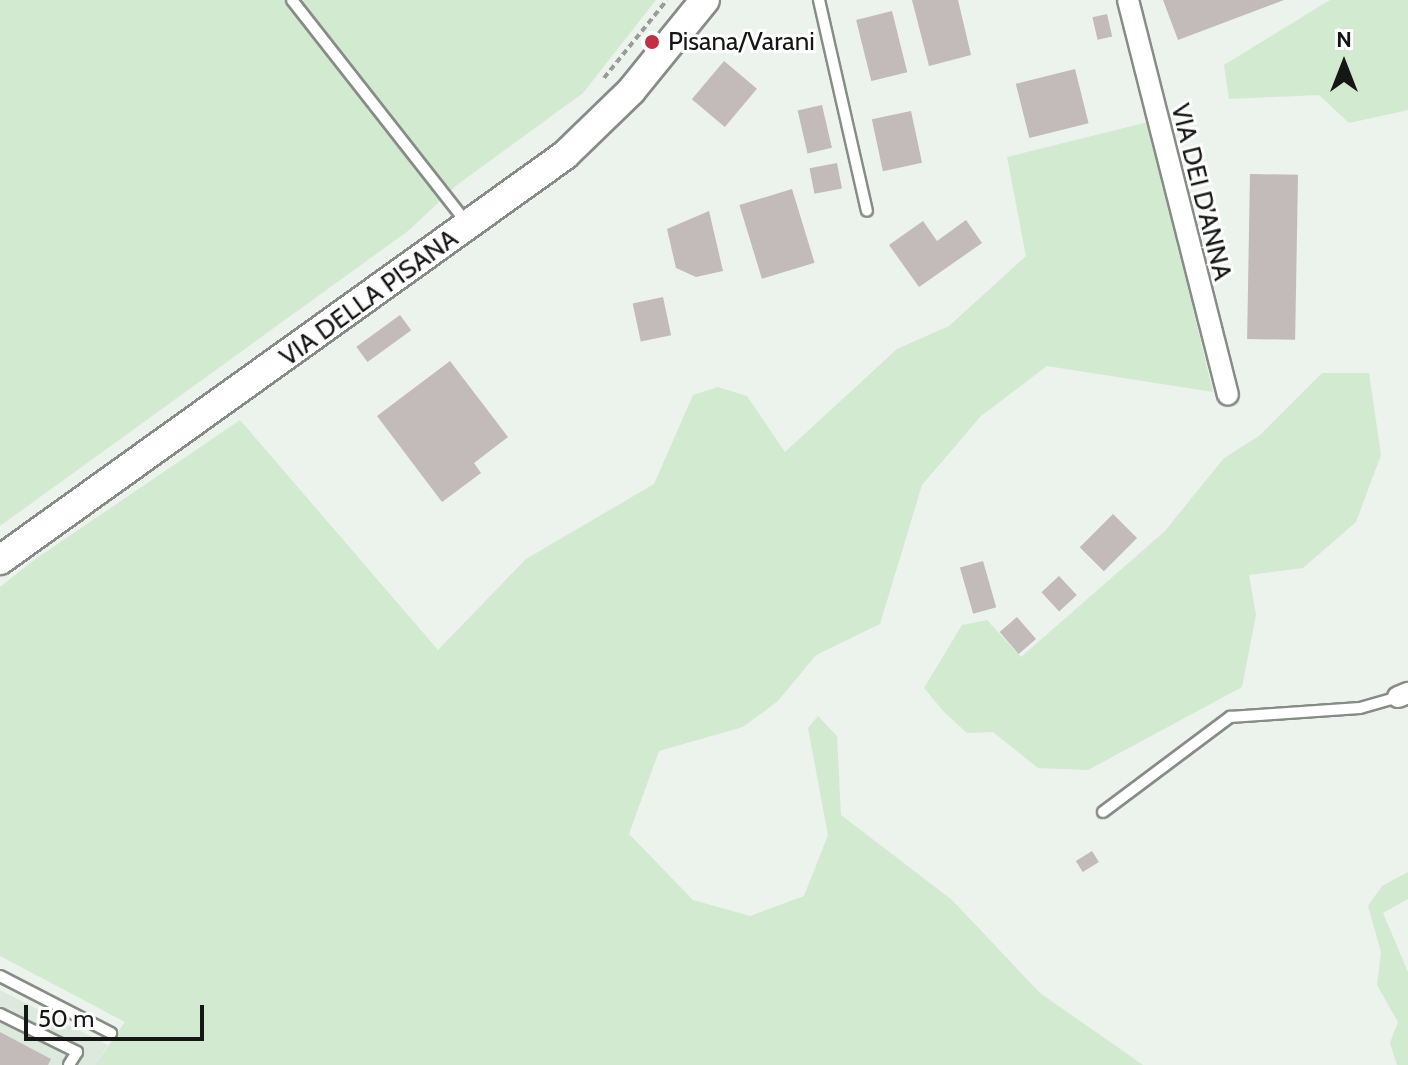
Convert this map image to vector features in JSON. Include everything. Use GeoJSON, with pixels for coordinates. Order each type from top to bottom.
{"type":"FeatureCollection","features":[{"type":"Feature","properties":{"kind":"main road","name":"VIA DELLA PISANA"},"geometry":{"type":"LineString","coordinates":[[0,560],[470,226],[609,116],[705,0]]}},
{"type":"Feature","properties":{"kind":"street","name":"VIA DEI D’ANNA"},"geometry":{"type":"LineString","coordinates":[[1128,0],[1228,395]]}},
{"type":"Feature","properties":{"kind":"lane"},"geometry":{"type":"LineString","coordinates":[[292,0],[470,226]]}},
{"type":"Feature","properties":{"kind":"lane"},"geometry":{"type":"LineString","coordinates":[[819,0],[867,211]]}},
{"type":"Feature","properties":{"kind":"lane"},"geometry":{"type":"LineString","coordinates":[[1103,812],[1230,717],[1360,708],[1403,695]]}},
{"type":"Feature","properties":{"kind":"lane"},"geometry":{"type":"LineString","coordinates":[[0,976],[111,1033]]}},
{"type":"Feature","properties":{"kind":"lane"},"geometry":{"type":"LineString","coordinates":[[0,1014],[77,1052],[69,1065]]}},
{"type":"Feature","properties":{"kind":"shaded area"},"geometry":{"type":"Polygon","coordinates":[[[0,990],[108,1045],[95,1065],[0,1065],[0,990]]]}},
{"type":"Feature","properties":{"kind":"green space"},"geometry":{"type":"Polygon","coordinates":[[[0,0],[656,0],[583,93],[457,185],[408,231],[0,526],[0,0]]]}},
{"type":"Feature","properties":{"kind":"green space"},"geometry":{"type":"Polygon","coordinates":[[[1330,0],[1408,0],[1408,110],[1349,123],[1319,95],[1229,99],[1224,65],[1330,0]]]}},
{"type":"Feature","properties":{"kind":"green space"},"geometry":{"type":"Polygon","coordinates":[[[1148,122],[1213,392],[1047,366],[981,416],[922,485],[880,624],[816,655],[778,701],[743,727],[659,751],[629,834],[693,900],[750,916],[804,896],[828,835],[808,728],[818,716],[837,736],[841,815],[952,900],[1040,993],[1143,1065],[95,1065],[125,1022],[0,956],[0,587],[34,560],[240,420],[438,650],[526,559],[654,484],[693,395],[718,387],[747,396],[785,452],[897,349],[949,326],[1026,256],[1007,157],[1148,122]]]}},
{"type":"Feature","properties":{"kind":"green space"},"geometry":{"type":"Polygon","coordinates":[[[1322,373],[1369,373],[1381,455],[1356,522],[1303,568],[1249,575],[1256,615],[1242,687],[1088,770],[1038,768],[993,732],[967,733],[944,712],[924,688],[962,625],[987,620],[1021,657],[1165,531],[1224,458],[1259,436],[1322,373]]]}},
{"type":"Feature","properties":{"kind":"green space"},"geometry":{"type":"Polygon","coordinates":[[[1408,872],[1408,899],[1383,913],[1408,972],[1408,1065],[1397,1065],[1390,1043],[1398,1022],[1377,985],[1381,952],[1368,906],[1382,886],[1408,872]]]}},
{"type":"Feature","properties":{"kind":"building"},"geometry":{"type":"Polygon","coordinates":[[[912,0],[958,0],[971,55],[929,66],[912,0]]]}},
{"type":"Feature","properties":{"kind":"building"},"geometry":{"type":"Polygon","coordinates":[[[1163,0],[1284,0],[1178,40],[1163,0]]]}},
{"type":"Feature","properties":{"kind":"building"},"geometry":{"type":"Polygon","coordinates":[[[892,11],[907,72],[871,81],[856,20],[892,11]]]}},
{"type":"Feature","properties":{"kind":"building"},"geometry":{"type":"Polygon","coordinates":[[[1107,14],[1112,36],[1098,40],[1092,17],[1107,14]]]}},
{"type":"Feature","properties":{"kind":"building"},"geometry":{"type":"Polygon","coordinates":[[[724,61],[757,89],[725,127],[692,99],[724,61]]]}},
{"type":"Feature","properties":{"kind":"building"},"geometry":{"type":"Polygon","coordinates":[[[1075,69],[1089,123],[1029,138],[1016,84],[1075,69]]]}},
{"type":"Feature","properties":{"kind":"building"},"geometry":{"type":"Polygon","coordinates":[[[822,105],[832,148],[808,153],[798,111],[822,105]]]}},
{"type":"Feature","properties":{"kind":"building"},"geometry":{"type":"Polygon","coordinates":[[[911,111],[922,163],[883,171],[872,119],[911,111]]]}},
{"type":"Feature","properties":{"kind":"building"},"geometry":{"type":"Polygon","coordinates":[[[837,163],[842,189],[814,194],[810,168],[837,163]]]}},
{"type":"Feature","properties":{"kind":"building"},"geometry":{"type":"Polygon","coordinates":[[[1250,174],[1298,175],[1295,340],[1247,339],[1250,174]]]}},
{"type":"Feature","properties":{"kind":"building"},"geometry":{"type":"Polygon","coordinates":[[[792,189],[815,263],[762,279],[739,205],[792,189]]]}},
{"type":"Feature","properties":{"kind":"building"},"geometry":{"type":"Polygon","coordinates":[[[709,211],[723,271],[696,277],[676,268],[667,229],[709,211]]]}},
{"type":"Feature","properties":{"kind":"building"},"geometry":{"type":"Polygon","coordinates":[[[966,220],[982,243],[919,287],[889,245],[923,221],[937,241],[966,220]]]}},
{"type":"Feature","properties":{"kind":"building"},"geometry":{"type":"Polygon","coordinates":[[[663,297],[671,335],[641,342],[633,303],[663,297]]]}},
{"type":"Feature","properties":{"kind":"building"},"geometry":{"type":"Polygon","coordinates":[[[400,315],[411,330],[367,362],[356,347],[400,315]]]}},
{"type":"Feature","properties":{"kind":"building"},"geometry":{"type":"Polygon","coordinates":[[[450,361],[508,437],[474,463],[481,473],[442,502],[377,416],[450,361]]]}},
{"type":"Feature","properties":{"kind":"building"},"geometry":{"type":"Polygon","coordinates":[[[1113,514],[1137,538],[1104,571],[1080,547],[1113,514]]]}},
{"type":"Feature","properties":{"kind":"building"},"geometry":{"type":"Polygon","coordinates":[[[983,561],[996,607],[973,614],[960,568],[983,561]]]}},
{"type":"Feature","properties":{"kind":"building"},"geometry":{"type":"Polygon","coordinates":[[[1059,576],[1077,595],[1059,611],[1041,592],[1059,576]]]}},
{"type":"Feature","properties":{"kind":"building"},"geometry":{"type":"Polygon","coordinates":[[[1017,617],[1036,639],[1019,654],[1000,632],[1017,617]]]}},
{"type":"Feature","properties":{"kind":"building"},"geometry":{"type":"Polygon","coordinates":[[[1092,851],[1099,862],[1083,872],[1076,861],[1092,851]]]}},
{"type":"Feature","properties":{"kind":"building"},"geometry":{"type":"Polygon","coordinates":[[[0,1032],[51,1059],[48,1065],[0,1065],[0,1032]]]}},
{"type":"Feature","properties":{"kind":"place","name":"Pisana/Varani"},"geometry":{"type":"Point","coordinates":[652,42]}}]}
